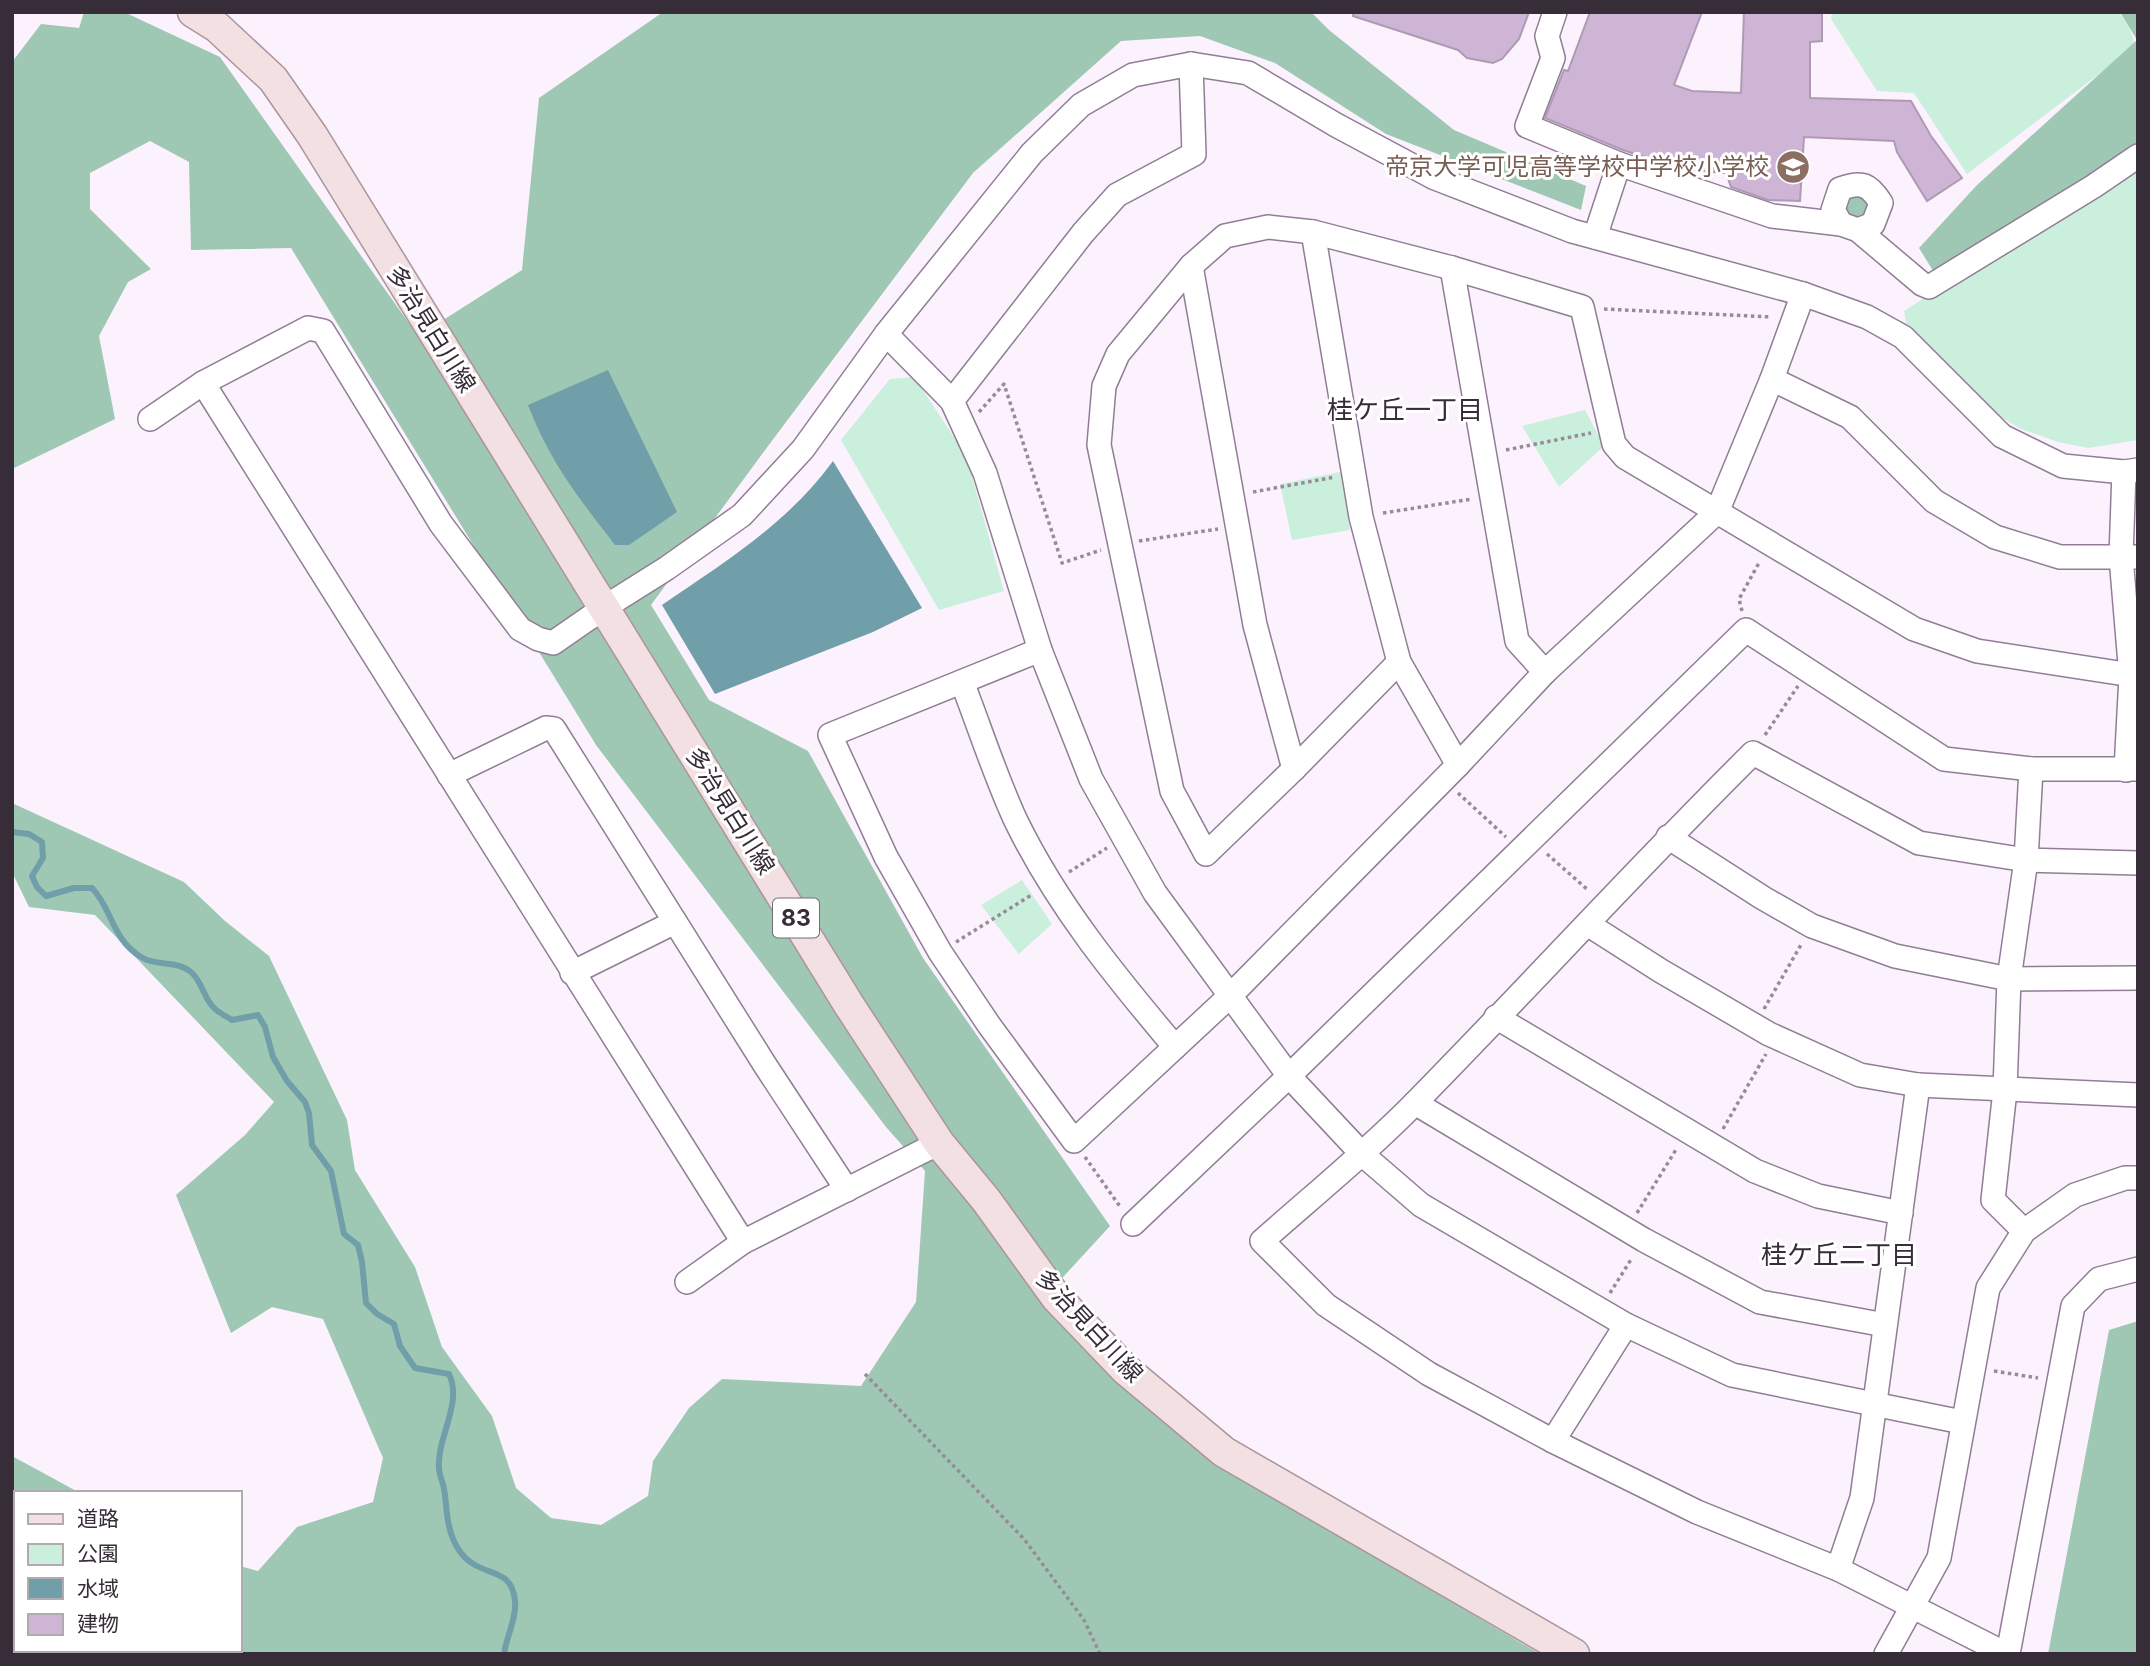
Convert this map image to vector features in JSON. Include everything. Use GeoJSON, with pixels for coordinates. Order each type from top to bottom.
{"type":"FeatureCollection","features":[{"type":"Feature","properties":{"kind":"main road","name":"多治見白川線"},"geometry":{"type":"LineString","coordinates":[[193,12],[218,27],[272,79],[312,135],[849,1005],[939,1143],[986,1200],[1056,1297],[1126,1370],[1224,1452],[1574,1654]]}},
{"type":"Feature","properties":{"kind":"street"},"geometry":{"type":"LineString","coordinates":[[1555,12],[1547,36],[1553,58],[1527,126],[1619,164],[1772,216],[1850,227],[1929,287],[2138,156]]}},
{"type":"Feature","properties":{"kind":"street"},"geometry":{"type":"LineString","coordinates":[[952,401],[1083,233],[1117,195],[1194,154],[1191,64]]}},
{"type":"Feature","properties":{"kind":"street"},"geometry":{"type":"LineString","coordinates":[[150,419],[203,383],[308,328],[323,331],[441,524],[520,629],[552,643],[742,515],[803,449],[886,334],[1032,153],[1081,105],[1133,75],[1191,64],[1248,74],[1435,178],[1572,231],[1803,294],[1867,317],[1903,337],[2002,436],[2063,466],[2131,471],[2129,557],[2134,676],[2132,769],[2031,769],[1944,759],[1746,630],[1289,1076],[1133,1224]]}},
{"type":"Feature","properties":{"kind":"street"},"geometry":{"type":"LineString","coordinates":[[1595,237],[1619,164]]}},
{"type":"Feature","properties":{"kind":"street"},"geometry":{"type":"LineString","coordinates":[[1399,662],[1206,854],[1172,791],[1099,445],[1104,386],[1118,354],[1191,265],[1225,236],[1268,227],[1313,232],[1451,268],[1582,307],[1614,444],[1625,457],[1913,629],[1977,651],[2134,676]]}},
{"type":"Feature","properties":{"kind":"street"},"geometry":{"type":"LineString","coordinates":[[1313,232],[1361,517],[1399,662],[1451,772]]}},
{"type":"Feature","properties":{"kind":"street"},"geometry":{"type":"LineString","coordinates":[[1191,265],[1255,625],[1294,769]]}},
{"type":"Feature","properties":{"kind":"street"},"geometry":{"type":"LineString","coordinates":[[1451,268],[1517,641],[1545,672]]}},
{"type":"Feature","properties":{"kind":"street"},"geometry":{"type":"LineString","coordinates":[[1040,650],[830,736],[886,857],[940,952],[989,1025],[1074,1141],[1231,995],[1451,772],[1545,672],[1717,512],[1772,379],[1803,294]]}},
{"type":"Feature","properties":{"kind":"street"},"geometry":{"type":"LineString","coordinates":[[886,334],[952,401],[985,472],[1040,650],[1091,779],[1155,893],[1289,1076],[1362,1154],[1421,1205],[1626,1325],[1732,1375],[1962,1422]]}},
{"type":"Feature","properties":{"kind":"street"},"geometry":{"type":"LineString","coordinates":[[1772,379],[1850,417],[1934,501],[1995,537],[2060,557],[2129,557]]}},
{"type":"Feature","properties":{"kind":"street"},"geometry":{"type":"LineString","coordinates":[[203,383],[743,1242]]}},
{"type":"Feature","properties":{"kind":"street"},"geometry":{"type":"LineString","coordinates":[[961,682],[1016,821],[1051,883],[1099,956],[1175,1047]]}},
{"type":"Feature","properties":{"kind":"street"},"geometry":{"type":"LineString","coordinates":[[449,775],[546,728],[554,729],[847,1190]]}},
{"type":"Feature","properties":{"kind":"street"},"geometry":{"type":"LineString","coordinates":[[2138,863],[2026,860],[1919,843],[1753,753],[1668,837],[1588,925],[1415,1103],[1362,1154],[1262,1241],[1326,1305],[1429,1374],[1553,1441],[1697,1512],[1838,1569],[2007,1654],[2073,1306],[2099,1279],[2138,1269]]}},
{"type":"Feature","properties":{"kind":"street"},"geometry":{"type":"LineString","coordinates":[[2024,1231],[1993,1200],[2005,1090],[2009,979],[2026,860],[2031,769]]}},
{"type":"Feature","properties":{"kind":"street"},"geometry":{"type":"LineString","coordinates":[[1668,837],[1812,926],[1895,956],[2009,979],[2138,978]]}},
{"type":"Feature","properties":{"kind":"street"},"geometry":{"type":"LineString","coordinates":[[572,973],[675,922]]}},
{"type":"Feature","properties":{"kind":"street"},"geometry":{"type":"LineString","coordinates":[[1588,925],[1754,1026],[1860,1075],[1919,1085],[2138,1094]]}},
{"type":"Feature","properties":{"kind":"street"},"geometry":{"type":"LineString","coordinates":[[1496,1017],[1755,1171],[1818,1196],[1901,1213]]}},
{"type":"Feature","properties":{"kind":"street"},"geometry":{"type":"LineString","coordinates":[[1838,1569],[1862,1498],[1919,1085]]}},
{"type":"Feature","properties":{"kind":"street"},"geometry":{"type":"LineString","coordinates":[[1415,1103],[1635,1235],[1760,1302],[1885,1325]]}},
{"type":"Feature","properties":{"kind":"street"},"geometry":{"type":"LineString","coordinates":[[687,1282],[743,1242],[939,1143]]}},
{"type":"Feature","properties":{"kind":"street"},"geometry":{"type":"LineString","coordinates":[[1886,1654],[1939,1558],[1988,1288],[2024,1231],[2075,1195],[2125,1178],[2138,1178]]}},
{"type":"Feature","properties":{"kind":"street"},"geometry":{"type":"LineString","coordinates":[[1553,1441],[1626,1325]]}},
{"type":"Feature","properties":{"kind":"path"},"geometry":{"type":"LineString","coordinates":[[1582,307],[1794,318]]}},
{"type":"Feature","properties":{"kind":"path"},"geometry":{"type":"LineString","coordinates":[[964,428],[1004,384],[1062,563],[1119,544],[1238,526]]}},
{"type":"Feature","properties":{"kind":"path"},"geometry":{"type":"LineString","coordinates":[[1484,454],[1611,429]]}},
{"type":"Feature","properties":{"kind":"path"},"geometry":{"type":"LineString","coordinates":[[1232,496],[1354,474]]}},
{"type":"Feature","properties":{"kind":"path"},"geometry":{"type":"LineString","coordinates":[[1361,517],[1492,496]]}},
{"type":"Feature","properties":{"kind":"path"},"geometry":{"type":"LineString","coordinates":[[1746,630],[1739,600],[1769,544]]}},
{"type":"Feature","properties":{"kind":"path"},"geometry":{"type":"LineString","coordinates":[[1753,753],[1808,670]]}},
{"type":"Feature","properties":{"kind":"path"},"geometry":{"type":"LineString","coordinates":[[1451,772],[1526,845],[1606,906]]}},
{"type":"Feature","properties":{"kind":"path"},"geometry":{"type":"LineString","coordinates":[[1754,1026],[1812,926]]}},
{"type":"Feature","properties":{"kind":"path"},"geometry":{"type":"LineString","coordinates":[[1713,1146],[1775,1037]]}},
{"type":"Feature","properties":{"kind":"path"},"geometry":{"type":"LineString","coordinates":[[1600,1310],[1687,1131]]}},
{"type":"Feature","properties":{"kind":"path"},"geometry":{"type":"LineString","coordinates":[[1074,1141],[1133,1224]]}},
{"type":"Feature","properties":{"kind":"path"},"geometry":{"type":"LineString","coordinates":[[1973,1367],[2058,1381]]}},
{"type":"Feature","properties":{"kind":"path"},"geometry":{"type":"LineString","coordinates":[[865,1374],[1024,1539],[1084,1620],[1100,1654]]}},
{"type":"Feature","properties":{"kind":"green space"},"geometry":{"type":"Polygon","coordinates":[[[84,12],[124,12],[220,57],[418,336],[522,270],[539,98],[663,12],[1311,12],[1329,30],[1454,130],[1586,186],[1581,210],[1386,134],[1275,63],[1200,36],[1121,41],[973,173],[651,605],[709,700],[808,751],[923,958],[1110,1226],[1042,1300],[1218,1464],[1540,1654],[12,1654],[12,1456],[76,1491],[14,1491],[14,1652],[242,1652],[242,1567],[258,1571],[297,1527],[373,1502],[383,1458],[323,1319],[272,1307],[231,1333],[176,1195],[245,1135],[274,1102],[95,915],[29,907],[12,872],[12,803],[184,882],[225,921],[269,956],[347,1120],[355,1170],[415,1267],[442,1347],[492,1416],[516,1488],[551,1518],[601,1525],[648,1496],[653,1461],[689,1408],[722,1379],[861,1386],[916,1302],[925,1171],[886,1127],[596,745],[291,248],[191,250],[189,162],[150,141],[90,173],[90,209],[151,269],[128,282],[99,336],[115,419],[12,469],[12,62],[41,24],[79,28],[84,12]]]}},
{"type":"Feature","properties":{"kind":"green space"},"geometry":{"type":"Polygon","coordinates":[[[1832,12],[2119,12],[2129,27],[2136,46],[1967,174],[1914,93],[1877,91],[1831,19],[1832,12]]]}},
{"type":"Feature","properties":{"kind":"green space"},"geometry":{"type":"Polygon","coordinates":[[[2120,12],[2138,12],[2138,161],[1943,287],[1919,248],[1977,185],[2137,40],[2120,12]]]}},
{"type":"Feature","properties":{"kind":"green space"},"geometry":{"type":"Polygon","coordinates":[[[2138,161],[2138,440],[2088,448],[2058,442],[2021,429],[1988,409],[1906,323],[1904,311],[2138,161]]]}},
{"type":"Feature","properties":{"kind":"green space"},"geometry":{"type":"Polygon","coordinates":[[[1840,189],[1872,189],[1873,224],[1841,224],[1840,189]]]}},
{"type":"Feature","properties":{"kind":"green space"},"geometry":{"type":"Polygon","coordinates":[[[914,377],[966,455],[1004,591],[939,610],[841,440],[890,379],[914,377]]]}},
{"type":"Feature","properties":{"kind":"green space"},"geometry":{"type":"Polygon","coordinates":[[[1585,410],[1604,446],[1559,487],[1522,426],[1585,410]]]}},
{"type":"Feature","properties":{"kind":"green space"},"geometry":{"type":"Polygon","coordinates":[[[1340,472],[1350,530],[1292,540],[1280,484],[1340,472]]]}},
{"type":"Feature","properties":{"kind":"green space"},"geometry":{"type":"Polygon","coordinates":[[[1022,880],[1052,924],[1019,954],[981,905],[1022,880]]]}},
{"type":"Feature","properties":{"kind":"green space"},"geometry":{"type":"Polygon","coordinates":[[[2138,1321],[2138,1654],[2048,1654],[2109,1330],[2138,1321]]]}},
{"type":"Feature","properties":{"kind":"water"},"geometry":{"type":"Polygon","coordinates":[[[608,370],[677,512],[629,545],[615,545],[577,495],[555,462],[528,405],[608,370]]]}},
{"type":"Feature","properties":{"kind":"water"},"geometry":{"type":"Polygon","coordinates":[[[833,461],[922,608],[873,632],[715,694],[662,605],[732,557],[776,522],[796,504],[833,461]]]}},
{"type":"Feature","properties":{"kind":"building"},"geometry":{"type":"Polygon","coordinates":[[[1354,12],[1529,12],[1519,39],[1502,59],[1493,63],[1467,58],[1458,50],[1353,16],[1354,12]]]}},
{"type":"Feature","properties":{"kind":"building"},"geometry":{"type":"Polygon","coordinates":[[[1590,12],[1702,12],[1674,85],[1692,91],[1741,93],[1744,12],[1822,12],[1822,41],[1810,42],[1810,98],[1911,101],[1931,136],[1962,178],[1927,201],[1897,152],[1894,141],[1804,137],[1800,201],[1768,200],[1731,187],[1726,173],[1684,170],[1623,150],[1545,118],[1564,70],[1568,71],[1590,12]]]}},
{"type":"Feature","properties":{"kind":"waterway"},"geometry":{"type":"LineString","coordinates":[[12,832],[29,834],[42,842],[43,858],[32,876],[37,887],[46,896],[74,888],[92,888],[118,933],[141,957],[180,966],[191,972],[211,1004],[232,1020],[258,1015],[265,1027],[273,1057],[287,1081],[305,1102],[309,1113],[312,1145],[331,1171],[344,1234],[358,1245],[366,1303],[377,1314],[394,1324],[400,1346],[415,1368],[449,1374],[453,1397],[439,1456],[448,1521],[451,1534],[464,1557],[501,1576],[513,1592],[514,1614],[504,1654]]}},
{"type":"Feature","properties":{"kind":"place","name":"帝京大学可児高等学校中学校小学校"},"geometry":{"type":"Point","coordinates":[1793,167]}},
{"type":"Feature","properties":{"kind":"district","name":"桂ケ丘一丁目"},"geometry":{"type":"Point","coordinates":[1405,410]}},
{"type":"Feature","properties":{"kind":"district","name":"桂ケ丘二丁目"},"geometry":{"type":"Point","coordinates":[1839,1255]}}]}
